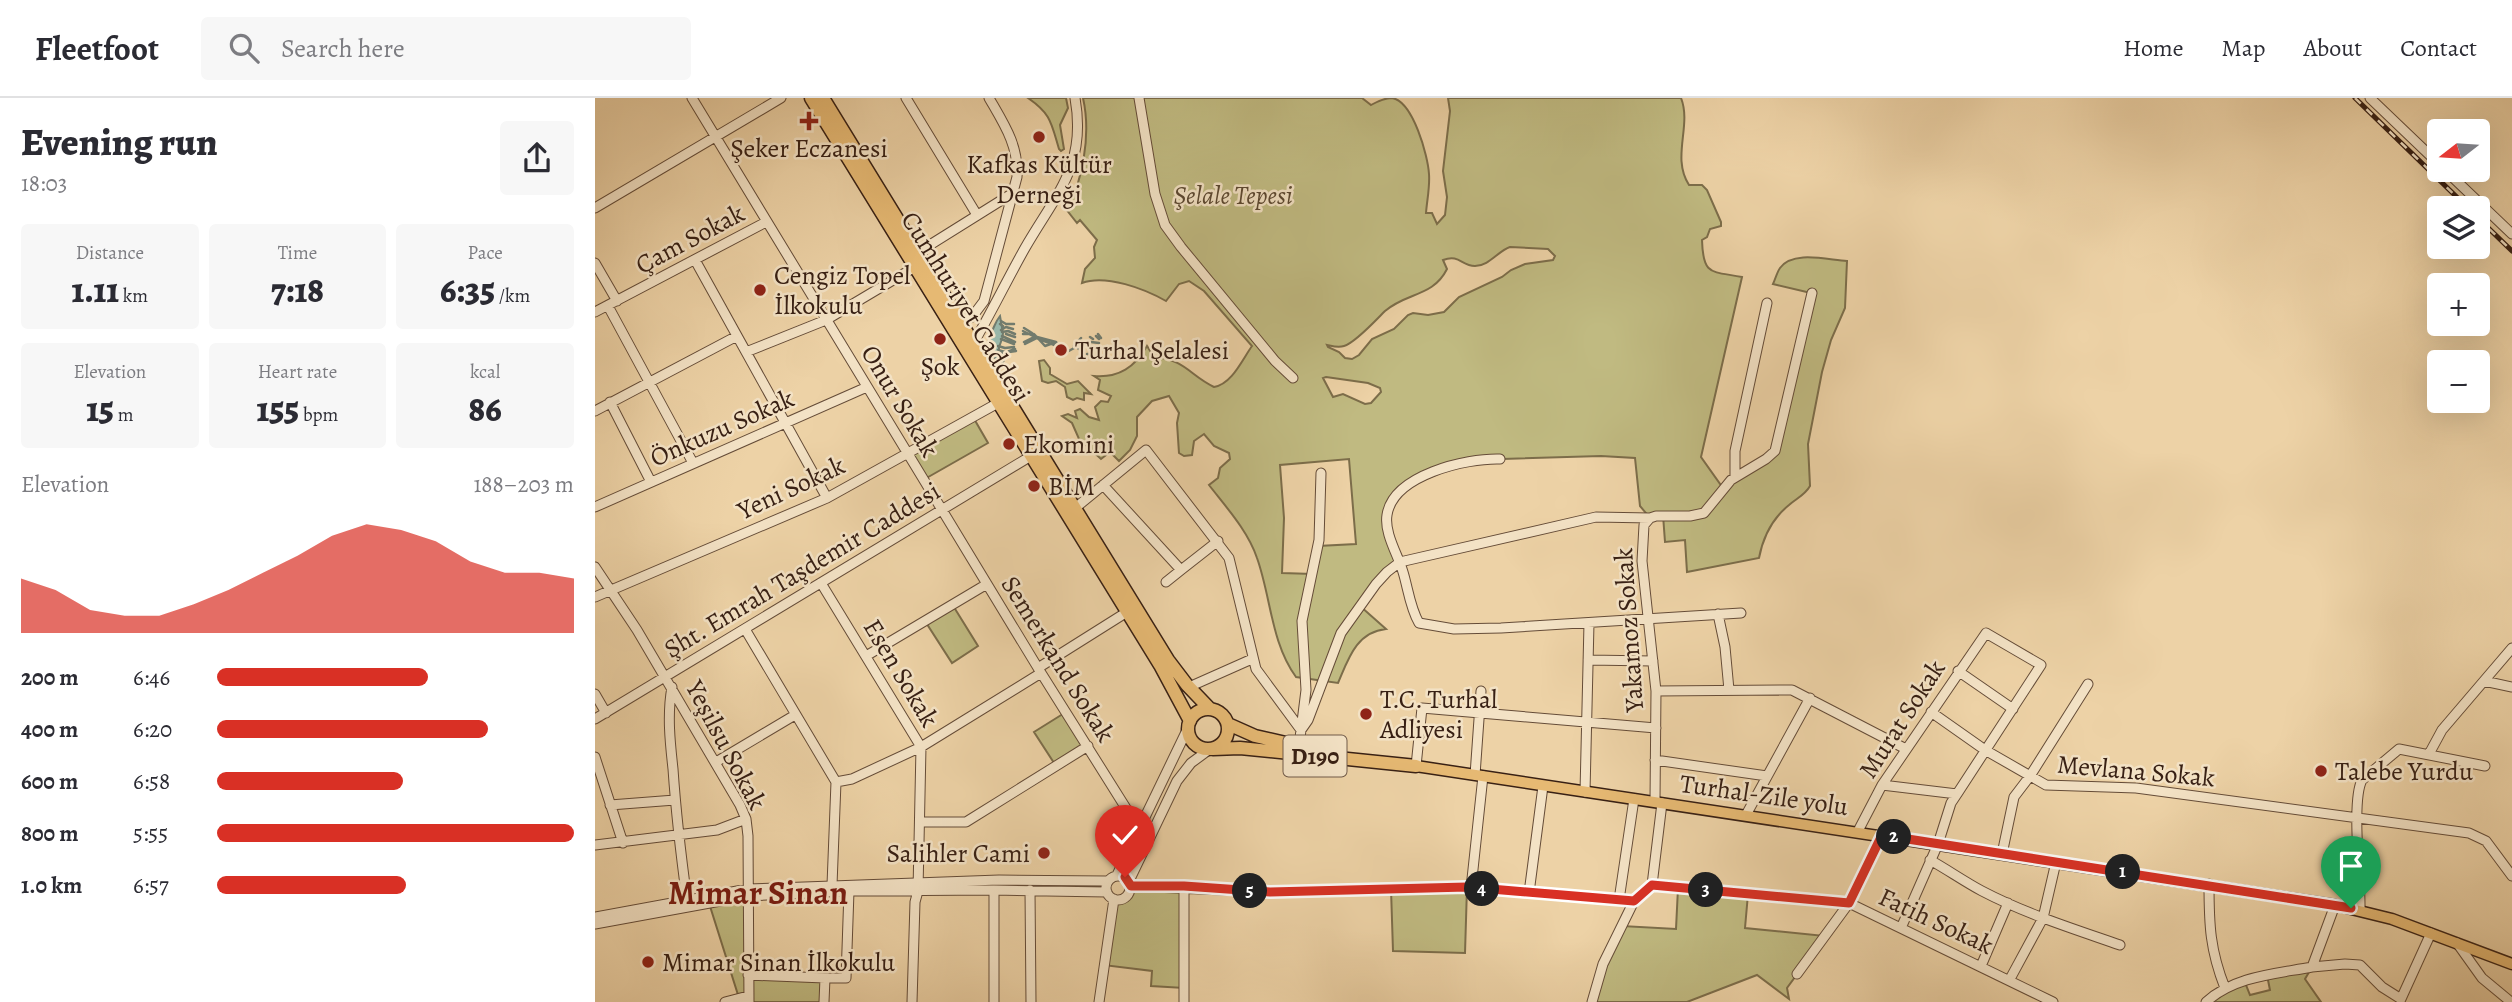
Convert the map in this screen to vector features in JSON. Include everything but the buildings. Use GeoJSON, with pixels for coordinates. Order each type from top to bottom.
{"type":"FeatureCollection","features":[{"type":"Feature","properties":{"kind":"highway","name":"Cumhuriyet Caddesi"},"geometry":{"type":"LineString","coordinates":[[811,98],[915,267],[955,324]]}},
{"type":"Feature","properties":{"kind":"highway","name":"Cumhuriyet Caddesi"},"geometry":{"type":"LineString","coordinates":[[823,98],[917,253],[969,347],[1168,660],[1189,687],[1210,709],[1220,713],[1228,724],[1255,736],[1416,766]]}},
{"type":"Feature","properties":{"kind":"highway","name":"Cumhuriyet Caddesi"},"geometry":{"type":"LineString","coordinates":[[969,347],[998,403],[1177,693],[1189,724],[1190,738],[1203,749],[1212,749]]}},
{"type":"Feature","properties":{"kind":"highway"},"geometry":{"type":"LineString","coordinates":[[1189,724],[1197,713],[1210,709]]}},
{"type":"Feature","properties":{"kind":"highway"},"geometry":{"type":"LineString","coordinates":[[1212,749],[1225,741],[1228,724]]}},
{"type":"Feature","properties":{"kind":"highway","name":"D190"},"geometry":{"type":"LineString","coordinates":[[1212,749],[1240,748],[1416,766]]}},
{"type":"Feature","properties":{"kind":"main road","name":"Turhal-Zile yolu"},"geometry":{"type":"LineString","coordinates":[[1416,766],[2335,905],[2360,910],[2431,933],[2512,964]]}},
{"type":"Feature","properties":{"kind":"street","name":"Onur Sokak"},"geometry":{"type":"LineString","coordinates":[[692,98],[942,510]]}},
{"type":"Feature","properties":{"kind":"street"},"geometry":{"type":"LineString","coordinates":[[595,208],[781,98]]}},
{"type":"Feature","properties":{"kind":"street"},"geometry":{"type":"LineString","coordinates":[[906,98],[977,215]]}},
{"type":"Feature","properties":{"kind":"street"},"geometry":{"type":"LineString","coordinates":[[955,324],[969,319],[977,312],[986,294],[1017,177],[1016,153],[989,98]]}},
{"type":"Feature","properties":{"kind":"street"},"geometry":{"type":"LineString","coordinates":[[969,347],[1066,181],[1072,166],[1078,127],[1075,98]]}},
{"type":"Feature","properties":{"kind":"street"},"geometry":{"type":"LineString","coordinates":[[1139,98],[1155,194],[1165,225],[1275,361],[1293,378]]}},
{"type":"Feature","properties":{"kind":"street"},"geometry":{"type":"LineString","coordinates":[[2370,98],[2427,153]]}},
{"type":"Feature","properties":{"kind":"street"},"geometry":{"type":"LineString","coordinates":[[2458,182],[2512,234]]}},
{"type":"Feature","properties":{"kind":"street"},"geometry":{"type":"LineString","coordinates":[[917,253],[1013,193]]}},
{"type":"Feature","properties":{"kind":"street","name":"Çam Sokak"},"geometry":{"type":"LineString","coordinates":[[595,312],[766,222]]}},
{"type":"Feature","properties":{"kind":"street"},"geometry":{"type":"LineString","coordinates":[[695,260],[827,498]]}},
{"type":"Feature","properties":{"kind":"street"},"geometry":{"type":"LineString","coordinates":[[595,263],[649,382],[693,463]]}},
{"type":"Feature","properties":{"kind":"street"},"geometry":{"type":"LineString","coordinates":[[746,352],[826,320],[915,267]]}},
{"type":"Feature","properties":{"kind":"street","name":"Yakamoz Sokak"},"geometry":{"type":"LineString","coordinates":[[1652,885],[1659,802],[1655,760],[1656,691],[1642,561],[1644,525],[1650,518],[1665,515],[1690,516],[1704,513],[1735,477],[1768,457],[1777,445],[1812,293]]}},
{"type":"Feature","properties":{"kind":"street"},"geometry":{"type":"LineString","coordinates":[[1735,477],[1735,451],[1767,303]]}},
{"type":"Feature","properties":{"kind":"street"},"geometry":{"type":"LineString","coordinates":[[977,312],[987,320]]}},
{"type":"Feature","properties":{"kind":"street"},"geometry":{"type":"LineString","coordinates":[[595,411],[737,336]]}},
{"type":"Feature","properties":{"kind":"street","name":"Önkuzu Sokak"},"geometry":{"type":"LineString","coordinates":[[595,507],[867,387]]}},
{"type":"Feature","properties":{"kind":"street"},"geometry":{"type":"LineString","coordinates":[[610,402],[650,482]]}},
{"type":"Feature","properties":{"kind":"street","name":"Yeni Sokak"},"geometry":{"type":"LineString","coordinates":[[595,597],[827,498],[998,403]]}},
{"type":"Feature","properties":{"kind":"street"},"geometry":{"type":"LineString","coordinates":[[1074,509],[1146,450],[1229,558],[1257,673],[1301,730]]}},
{"type":"Feature","properties":{"kind":"street","name":"Şht. Emrah Taşdemir Caddesi"},"geometry":{"type":"LineString","coordinates":[[595,719],[1031,456]]}},
{"type":"Feature","properties":{"kind":"street"},"geometry":{"type":"LineString","coordinates":[[1500,459],[1470,460],[1425,475],[1405,488],[1395,499],[1387,516],[1390,534],[1416,620],[1421,624],[1454,629],[1741,612]]}},
{"type":"Feature","properties":{"kind":"street"},"geometry":{"type":"LineString","coordinates":[[1299,746],[1307,690],[1302,621],[1319,540],[1321,474]]}},
{"type":"Feature","properties":{"kind":"street"},"geometry":{"type":"LineString","coordinates":[[1104,485],[1181,570]]}},
{"type":"Feature","properties":{"kind":"street","name":"Semerkand Sokak"},"geometry":{"type":"LineString","coordinates":[[942,510],[1139,830]]}},
{"type":"Feature","properties":{"kind":"street"},"geometry":{"type":"LineString","coordinates":[[1301,730],[1308,719],[1341,633],[1381,577],[1400,562],[1596,517],[1650,518]]}},
{"type":"Feature","properties":{"kind":"street"},"geometry":{"type":"LineString","coordinates":[[1166,582],[1218,541]]}},
{"type":"Feature","properties":{"kind":"street","name":"Yeşilsu Sokak"},"geometry":{"type":"LineString","coordinates":[[595,567],[666,677],[746,818],[749,999]]}},
{"type":"Feature","properties":{"kind":"street","name":"Esen Sokak"},"geometry":{"type":"LineString","coordinates":[[821,583],[921,747],[912,1002]]}},
{"type":"Feature","properties":{"kind":"street"},"geometry":{"type":"LineString","coordinates":[[866,656],[986,584]]}},
{"type":"Feature","properties":{"kind":"street"},"geometry":{"type":"LineString","coordinates":[[836,782],[852,779],[921,747],[1127,612]]}},
{"type":"Feature","properties":{"kind":"street"},"geometry":{"type":"LineString","coordinates":[[1718,614],[1725,647],[1729,690]]}},
{"type":"Feature","properties":{"kind":"street"},"geometry":{"type":"LineString","coordinates":[[1585,792],[1589,623]]}},
{"type":"Feature","properties":{"kind":"street"},"geometry":{"type":"LineString","coordinates":[[745,629],[836,782],[832,885]]}},
{"type":"Feature","properties":{"kind":"street","name":"Murat Sokak"},"geometry":{"type":"LineString","coordinates":[[1858,831],[1882,785],[1986,633],[2041,666],[2013,709]]}},
{"type":"Feature","properties":{"kind":"street"},"geometry":{"type":"LineString","coordinates":[[2429,754],[2442,730],[2512,648]]}},
{"type":"Feature","properties":{"kind":"street"},"geometry":{"type":"LineString","coordinates":[[1189,687],[1252,659]]}},
{"type":"Feature","properties":{"kind":"street"},"geometry":{"type":"LineString","coordinates":[[1588,660],[1653,661]]}},
{"type":"Feature","properties":{"kind":"street"},"geometry":{"type":"LineString","coordinates":[[1901,928],[1957,794],[2013,709],[1958,671]]}},
{"type":"Feature","properties":{"kind":"street"},"geometry":{"type":"LineString","coordinates":[[2484,681],[2512,687]]}},
{"type":"Feature","properties":{"kind":"street"},"geometry":{"type":"LineString","coordinates":[[2001,854],[2014,797],[2031,776],[2088,684]]}},
{"type":"Feature","properties":{"kind":"street"},"geometry":{"type":"LineString","coordinates":[[672,688],[669,702],[675,800],[687,900]]}},
{"type":"Feature","properties":{"kind":"street"},"geometry":{"type":"LineString","coordinates":[[1656,691],[1792,690],[1906,749]]}},
{"type":"Feature","properties":{"kind":"street"},"geometry":{"type":"LineString","coordinates":[[1471,888],[1479,776],[1481,691]]}},
{"type":"Feature","properties":{"kind":"street"},"geometry":{"type":"LineString","coordinates":[[595,695],[606,713]]}},
{"type":"Feature","properties":{"kind":"street"},"geometry":{"type":"LineString","coordinates":[[1746,815],[1810,698]]}},
{"type":"Feature","properties":{"kind":"street"},"geometry":{"type":"LineString","coordinates":[[1416,766],[1422,708],[1656,728]]}},
{"type":"Feature","properties":{"kind":"street","name":"Mevlana Sokak"},"geometry":{"type":"LineString","coordinates":[[1931,712],[1985,750],[2039,782],[2056,786],[2136,788],[2477,835],[2486,841],[2512,876]]}},
{"type":"Feature","properties":{"kind":"street"},"geometry":{"type":"LineString","coordinates":[[716,762],[795,715]]}},
{"type":"Feature","properties":{"kind":"street"},"geometry":{"type":"LineString","coordinates":[[595,924],[748,892],[1107,881],[1117,875],[1189,724]]}},
{"type":"Feature","properties":{"kind":"street"},"geometry":{"type":"LineString","coordinates":[[920,822],[966,822],[1088,746]]}},
{"type":"Feature","properties":{"kind":"street"},"geometry":{"type":"LineString","coordinates":[[1114,900],[1126,897],[1177,781],[1191,763],[1212,749]]}},
{"type":"Feature","properties":{"kind":"street"},"geometry":{"type":"LineString","coordinates":[[2360,910],[2358,818],[2359,787],[2364,778],[2396,750],[2485,766]]}},
{"type":"Feature","properties":{"kind":"street"},"geometry":{"type":"LineString","coordinates":[[595,757],[623,843]]}},
{"type":"Feature","properties":{"kind":"street"},"geometry":{"type":"LineString","coordinates":[[1655,760],[1767,776]]}},
{"type":"Feature","properties":{"kind":"street"},"geometry":{"type":"LineString","coordinates":[[1882,785],[1957,794]]}},
{"type":"Feature","properties":{"kind":"street"},"geometry":{"type":"LineString","coordinates":[[1529,893],[1543,786]]}},
{"type":"Feature","properties":{"kind":"street"},"geometry":{"type":"LineString","coordinates":[[1619,900],[1634,799]]}},
{"type":"Feature","properties":{"kind":"street"},"geometry":{"type":"LineString","coordinates":[[610,805],[675,800]]}},
{"type":"Feature","properties":{"kind":"street"},"geometry":{"type":"LineString","coordinates":[[595,845],[717,830],[746,818]]}},
{"type":"Feature","properties":{"kind":"street"},"geometry":{"type":"LineString","coordinates":[[1797,974],[1849,903],[1882,835]]}},
{"type":"Feature","properties":{"kind":"street"},"geometry":{"type":"LineString","coordinates":[[1930,860],[2008,903],[2120,945]]}},
{"type":"Feature","properties":{"kind":"street"},"geometry":{"type":"LineString","coordinates":[[2010,979],[2043,918],[2056,862]]}},
{"type":"Feature","properties":{"kind":"street"},"geometry":{"type":"LineString","coordinates":[[1117,875],[1125,877],[1130,883],[1270,892],[1471,888],[1634,901]]}},
{"type":"Feature","properties":{"kind":"street"},"geometry":{"type":"LineString","coordinates":[[1107,881],[1107,892],[1114,900]]}},
{"type":"Feature","properties":{"kind":"street"},"geometry":{"type":"LineString","coordinates":[[2209,884],[2209,934],[2216,966],[2225,988]]}},
{"type":"Feature","properties":{"kind":"street"},"geometry":{"type":"LineString","coordinates":[[595,917],[687,900],[832,885],[1107,892]]}},
{"type":"Feature","properties":{"kind":"street"},"geometry":{"type":"LineString","coordinates":[[1592,1002],[1602,964],[1634,901],[1652,885]]}},
{"type":"Feature","properties":{"kind":"street","name":"Fatih Sokak"},"geometry":{"type":"LineString","coordinates":[[1652,885],[1849,903],[2053,1002]]}},
{"type":"Feature","properties":{"kind":"street"},"geometry":{"type":"LineString","coordinates":[[1184,886],[1184,1002]]}},
{"type":"Feature","properties":{"kind":"street"},"geometry":{"type":"LineString","coordinates":[[994,890],[994,1002]]}},
{"type":"Feature","properties":{"kind":"street"},"geometry":{"type":"LineString","coordinates":[[1030,890],[1031,1002]]}},
{"type":"Feature","properties":{"kind":"street"},"geometry":{"type":"LineString","coordinates":[[748,975],[846,978],[849,891]]}},
{"type":"Feature","properties":{"kind":"street"},"geometry":{"type":"LineString","coordinates":[[1099,1002],[1114,900]]}},
{"type":"Feature","properties":{"kind":"street"},"geometry":{"type":"LineString","coordinates":[[1981,965],[2008,903]]}},
{"type":"Feature","properties":{"kind":"street"},"geometry":{"type":"LineString","coordinates":[[2312,967],[2335,905]]}},
{"type":"Feature","properties":{"kind":"street"},"geometry":{"type":"LineString","coordinates":[[2206,1002],[2225,988],[2259,977],[2345,964],[2360,965],[2369,971],[2382,987],[2401,999],[2431,933]]}},
{"type":"Feature","properties":{"kind":"street"},"geometry":{"type":"LineString","coordinates":[[2457,943],[2474,969],[2511,1002]]}},
{"type":"Feature","properties":{"kind":"street"},"geometry":{"type":"LineString","coordinates":[[824,1002],[825,978]]}},
{"type":"Feature","properties":{"kind":"street"},"geometry":{"type":"LineString","coordinates":[[725,1002],[749,999]]}},
{"type":"Feature","properties":{"kind":"green space"},"geometry":{"type":"Polygon","coordinates":[[[1028,98],[1066,98],[1068,108],[1060,125],[1064,149],[1061,151],[1049,119],[1028,98]]]}},
{"type":"Feature","properties":{"kind":"green space","name":"Şelale Tepesi"},"geometry":{"type":"Polygon","coordinates":[[[1083,98],[1362,98],[1371,105],[1392,98],[1400,101],[1407,109],[1418,130],[1429,174],[1426,213],[1432,213],[1437,224],[1445,215],[1447,197],[1443,171],[1450,111],[1448,98],[1681,98],[1684,109],[1681,153],[1684,174],[1689,185],[1702,185],[1707,190],[1721,222],[1721,226],[1710,229],[1707,237],[1702,240],[1704,260],[1711,270],[1742,277],[1701,457],[1723,488],[1771,455],[1811,293],[1773,284],[1779,270],[1793,259],[1847,261],[1845,308],[1831,340],[1822,372],[1808,444],[1810,486],[1783,510],[1774,522],[1766,535],[1759,558],[1687,572],[1685,540],[1665,542],[1663,515],[1650,518],[1640,506],[1635,458],[1601,456],[1470,460],[1405,488],[1387,516],[1400,562],[1360,606],[1386,629],[1367,635],[1360,641],[1338,683],[1296,677],[1276,635],[1262,573],[1253,548],[1209,485],[1218,478],[1220,468],[1230,459],[1229,453],[1214,446],[1204,434],[1194,441],[1192,455],[1184,456],[1179,453],[1179,413],[1169,396],[1152,401],[1137,417],[1137,436],[1130,450],[1119,461],[1110,452],[1101,459],[1079,439],[1072,423],[1062,416],[1068,414],[1077,418],[1075,411],[1080,409],[1089,417],[1099,420],[1095,407],[1101,401],[1108,402],[1111,396],[1098,390],[1100,380],[1094,376],[1111,375],[1125,370],[1147,346],[1154,357],[1173,361],[1214,387],[1231,376],[1252,346],[1204,291],[1189,281],[1179,284],[1166,301],[1137,288],[1114,282],[1102,280],[1082,283],[1085,269],[1095,258],[1094,247],[1097,240],[1080,220],[1077,223],[1066,209],[1075,193],[1082,168],[1086,133],[1083,98]],[[1510,247],[1489,261],[1475,266],[1453,258],[1443,260],[1447,269],[1434,285],[1393,305],[1349,344],[1340,347],[1327,345],[1328,347],[1345,358],[1352,359],[1359,355],[1372,339],[1394,329],[1408,315],[1444,312],[1459,297],[1511,270],[1525,264],[1553,260],[1555,256],[1548,249],[1510,247]],[[1323,378],[1333,397],[1343,394],[1365,404],[1371,403],[1381,392],[1380,388],[1368,383],[1323,378]],[[1349,459],[1280,465],[1284,518],[1282,573],[1313,574],[1318,546],[1356,544],[1349,459]]]}},
{"type":"Feature","properties":{"kind":"green space"},"geometry":{"type":"Polygon","coordinates":[[[1044,360],[1050,368],[1050,374],[1067,384],[1078,381],[1091,394],[1084,393],[1084,400],[1073,400],[1067,397],[1065,387],[1056,381],[1042,381],[1039,361],[1044,360]]]}},
{"type":"Feature","properties":{"kind":"green space"},"geometry":{"type":"Polygon","coordinates":[[[973,417],[988,443],[923,480],[907,454],[973,417]]]}},
{"type":"Feature","properties":{"kind":"green space"},"geometry":{"type":"Polygon","coordinates":[[[952,604],[978,646],[952,663],[925,621],[952,604]]]}},
{"type":"Feature","properties":{"kind":"green space"},"geometry":{"type":"Polygon","coordinates":[[[1066,712],[1088,746],[1056,766],[1034,732],[1066,712]]]}},
{"type":"Feature","properties":{"kind":"green space"},"geometry":{"type":"Polygon","coordinates":[[[1184,886],[1184,988],[1151,986],[1152,971],[1103,965],[1114,899],[1126,897],[1130,889],[1184,886]]]}},
{"type":"Feature","properties":{"kind":"green space"},"geometry":{"type":"Polygon","coordinates":[[[1467,887],[1465,953],[1393,951],[1391,889],[1467,887]]]}},
{"type":"Feature","properties":{"kind":"green space"},"geometry":{"type":"Polygon","coordinates":[[[1678,888],[1748,894],[1745,928],[1825,936],[1787,988],[1789,999],[1757,975],[1687,1002],[1592,1002],[1622,926],[1676,929],[1678,888]]]}},
{"type":"Feature","properties":{"kind":"green space"},"geometry":{"type":"Polygon","coordinates":[[[748,896],[748,975],[825,978],[824,1002],[749,1002],[739,998],[709,903],[748,896]]]}},
{"type":"Feature","properties":{"kind":"green space"},"geometry":{"type":"Polygon","coordinates":[[[2312,967],[2305,979],[2321,1002],[2206,1002],[2244,980],[2250,995],[2270,990],[2267,975],[2312,967]]]}},
{"type":"Feature","properties":{"kind":"shaded area"},"geometry":{"type":"Polygon","coordinates":[[[1000,316],[1003,337],[999,348],[1004,360],[1002,364],[993,357],[988,346],[1000,316]]]}},
{"type":"Feature","properties":{"kind":"waterway"},"geometry":{"type":"LineString","coordinates":[[1001,321],[1014,324]]}},
{"type":"Feature","properties":{"kind":"waterway"},"geometry":{"type":"LineString","coordinates":[[1001,330],[1006,327],[1013,329]]}},
{"type":"Feature","properties":{"kind":"waterway"},"geometry":{"type":"LineString","coordinates":[[1024,328],[1032,333]]}},
{"type":"Feature","properties":{"kind":"waterway"},"geometry":{"type":"LineString","coordinates":[[1023,331],[1035,337]]}},
{"type":"Feature","properties":{"kind":"waterway"},"geometry":{"type":"LineString","coordinates":[[1002,332],[1015,334]]}},
{"type":"Feature","properties":{"kind":"waterway"},"geometry":{"type":"LineString","coordinates":[[1006,334],[1015,337]]}},
{"type":"Feature","properties":{"kind":"waterway"},"geometry":{"type":"LineString","coordinates":[[1023,334],[1034,334],[1045,346],[1056,342],[1065,353],[1076,347],[1079,349]]}},
{"type":"Feature","properties":{"kind":"waterway"},"geometry":{"type":"LineString","coordinates":[[1098,334],[1101,338]]}},
{"type":"Feature","properties":{"kind":"waterway"},"geometry":{"type":"LineString","coordinates":[[1002,336],[1015,342]]}},
{"type":"Feature","properties":{"kind":"waterway"},"geometry":{"type":"LineString","coordinates":[[1096,336],[1099,339]]}},
{"type":"Feature","properties":{"kind":"waterway"},"geometry":{"type":"LineString","coordinates":[[1024,342],[1034,337],[1057,346]]}},
{"type":"Feature","properties":{"kind":"waterway"},"geometry":{"type":"LineString","coordinates":[[1037,337],[1056,342]]}},
{"type":"Feature","properties":{"kind":"waterway"},"geometry":{"type":"LineString","coordinates":[[1025,344],[1037,338]]}},
{"type":"Feature","properties":{"kind":"waterway"},"geometry":{"type":"LineString","coordinates":[[1074,346],[1081,338]]}},
{"type":"Feature","properties":{"kind":"waterway"},"geometry":{"type":"LineString","coordinates":[[1001,339],[1014,344]]}},
{"type":"Feature","properties":{"kind":"waterway"},"geometry":{"type":"LineString","coordinates":[[1091,342],[1099,343]]}},
{"type":"Feature","properties":{"kind":"waterway"},"geometry":{"type":"LineString","coordinates":[[998,346],[1014,347]]}},
{"type":"Feature","properties":{"kind":"waterway"},"geometry":{"type":"LineString","coordinates":[[1007,352],[1015,349]]}},
{"type":"Feature","properties":{"kind":"waterway"},"geometry":{"type":"LineString","coordinates":[[998,350],[1005,352]]}},
{"type":"Feature","properties":{"kind":"waterway"},"geometry":{"type":"LineString","coordinates":[[1003,358],[1009,352],[1016,351]]}},
{"type":"Feature","properties":{"kind":"waterway"},"geometry":{"type":"LineString","coordinates":[[999,353],[1003,354]]}},
{"type":"Feature","properties":{"kind":"railway"},"geometry":{"type":"LineString","coordinates":[[2355,98],[2456,196]]}},
{"type":"Feature","properties":{"kind":"railway"},"geometry":{"type":"LineString","coordinates":[[2490,230],[2512,251]]}},
{"type":"Feature","properties":{"kind":"place","name":"Şeker Eczanesi"},"geometry":{"type":"Point","coordinates":[809,121]}},
{"type":"Feature","properties":{"kind":"place","name":"Kafkas Kültür Derneği"},"geometry":{"type":"Point","coordinates":[1039,137]}},
{"type":"Feature","properties":{"kind":"place","name":"Cengiz Topel İlkokulu"},"geometry":{"type":"Point","coordinates":[760,290]}},
{"type":"Feature","properties":{"kind":"place","name":"Şok"},"geometry":{"type":"Point","coordinates":[940,339]}},
{"type":"Feature","properties":{"kind":"place","name":"Turhal Şelalesi"},"geometry":{"type":"Point","coordinates":[1061,350]}},
{"type":"Feature","properties":{"kind":"place","name":"Ekomini"},"geometry":{"type":"Point","coordinates":[1009,444]}},
{"type":"Feature","properties":{"kind":"place","name":"BİM"},"geometry":{"type":"Point","coordinates":[1034,486]}},
{"type":"Feature","properties":{"kind":"place","name":"T.C. Turhal Adliyesi"},"geometry":{"type":"Point","coordinates":[1366,714]}},
{"type":"Feature","properties":{"kind":"place","name":"Talebe Yurdu"},"geometry":{"type":"Point","coordinates":[2321,771]}},
{"type":"Feature","properties":{"kind":"place","name":"Salihler Cami"},"geometry":{"type":"Point","coordinates":[1044,853]}},
{"type":"Feature","properties":{"kind":"place","name":"Mimar Sinan İlkokulu"},"geometry":{"type":"Point","coordinates":[648,962]}},
{"type":"Feature","properties":{"kind":"district","name":"Mimar Sinan"},"geometry":{"type":"Point","coordinates":[758,892]}},
{"type":"Feature","properties":{"kind":"route"},"geometry":{"type":"LineString","coordinates":[[1125,877],[1131,886],[1184,886],[1270,892],[1467,887],[1634,901],[1652,885],[1849,903],[1882,835],[2351,908]]}}]}
